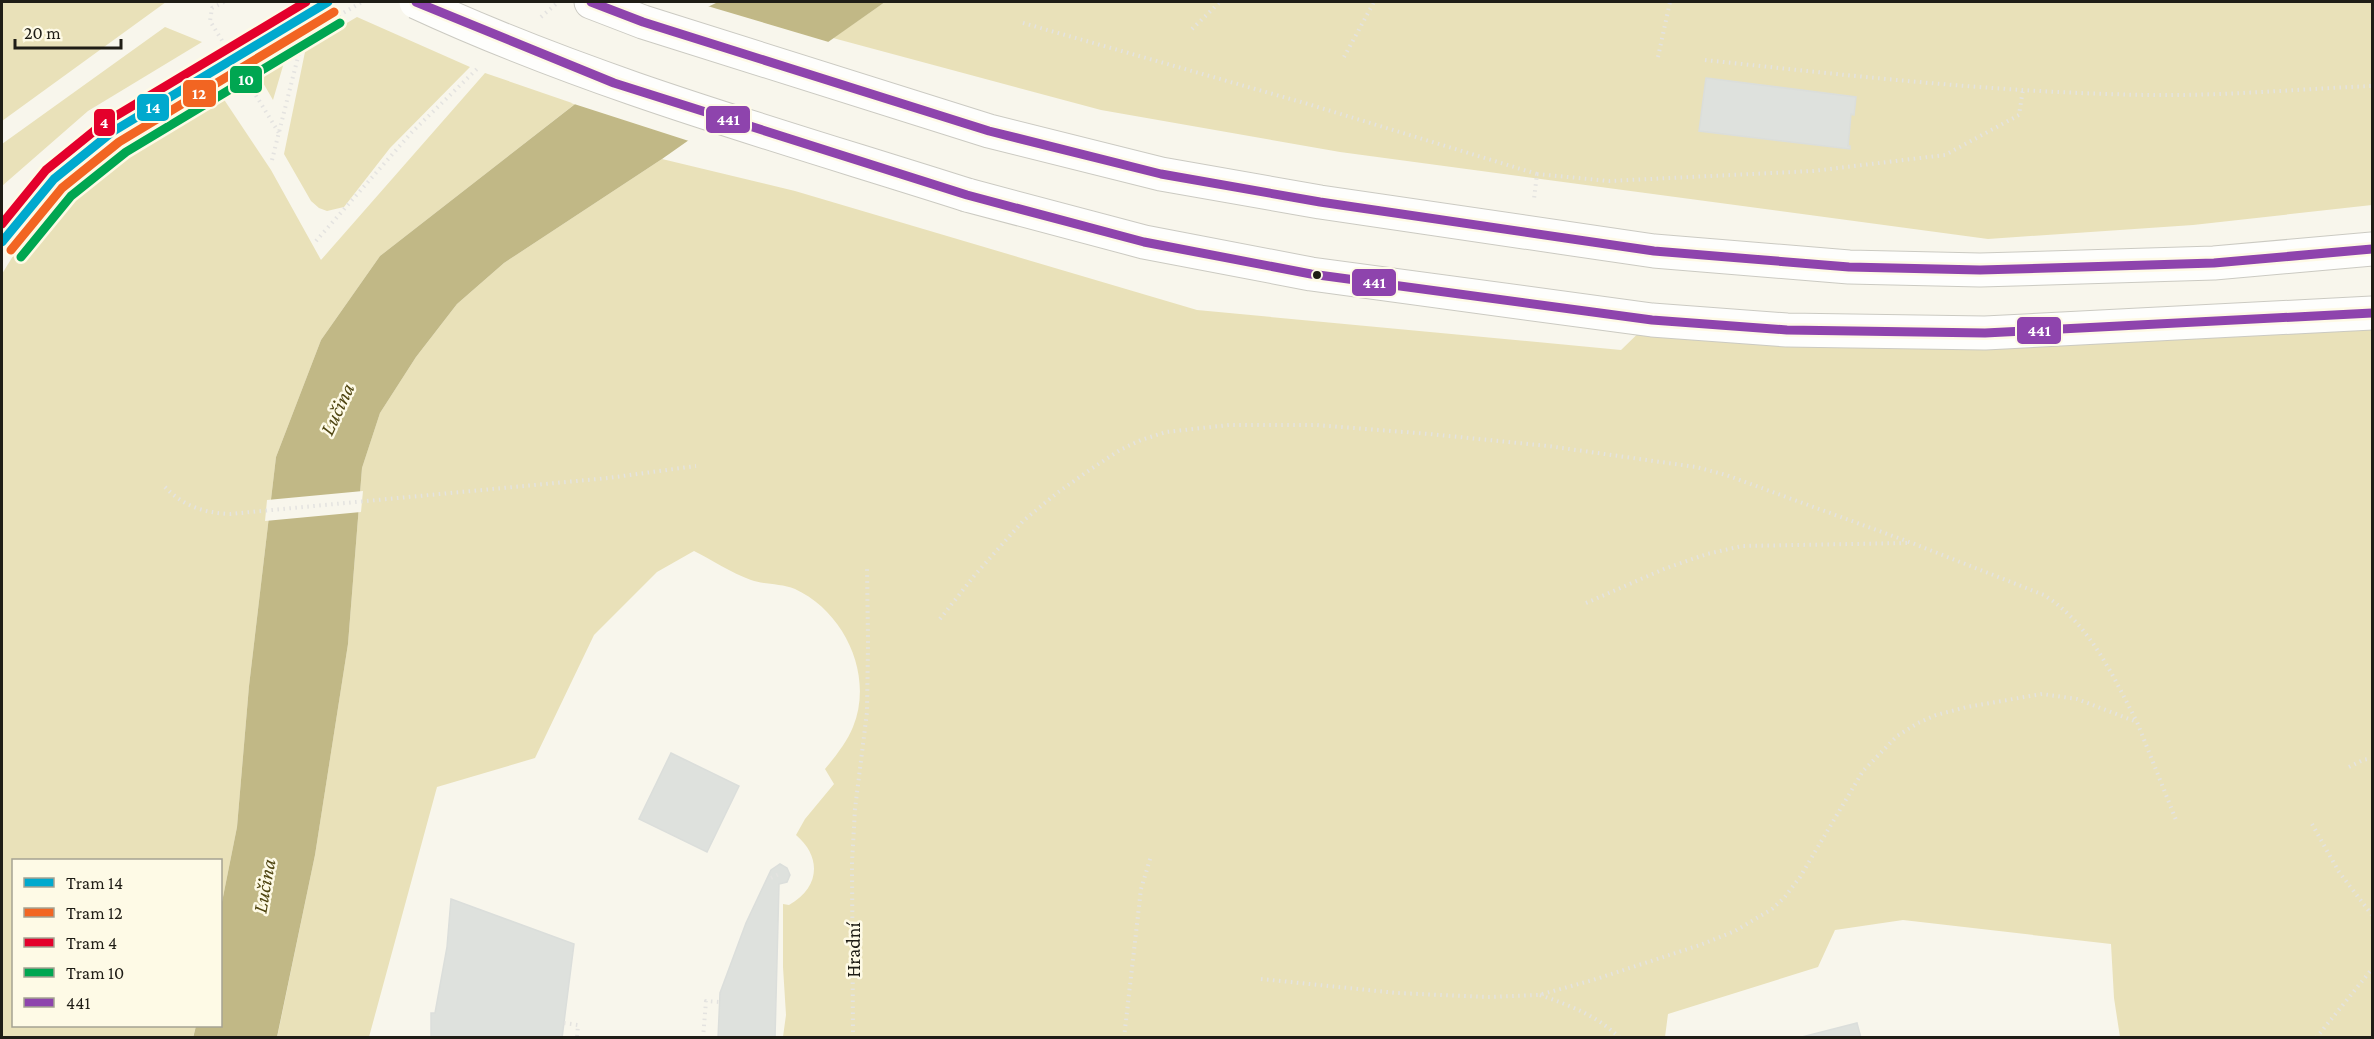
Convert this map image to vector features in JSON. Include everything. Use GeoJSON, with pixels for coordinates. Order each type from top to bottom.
{"type":"FeatureCollection","features":[{"type":"Feature","properties":{"kind":"main road"},"geometry":{"type":"LineString","coordinates":[[416,2],[614,83],[967,195],[1144,242],[1311,274],[1652,320],[1787,330],[1985,333],[2373,313]]}},
{"type":"Feature","properties":{"kind":"main road"},"geometry":{"type":"LineString","coordinates":[[591,2],[643,22],[989,131],[1161,174],[1320,202],[1665,252],[1849,267],[1980,270],[2214,263],[2373,249]]}},
{"type":"Feature","properties":{"kind":"path"},"geometry":{"type":"LineString","coordinates":[[224,2],[212,8],[210,21],[279,133]]}},
{"type":"Feature","properties":{"kind":"path"},"geometry":{"type":"LineString","coordinates":[[261,61],[362,2]]}},
{"type":"Feature","properties":{"kind":"path"},"geometry":{"type":"LineString","coordinates":[[532,24],[560,2]]}},
{"type":"Feature","properties":{"kind":"path"},"geometry":{"type":"LineString","coordinates":[[1192,29],[1220,2]]}},
{"type":"Feature","properties":{"kind":"path"},"geometry":{"type":"LineString","coordinates":[[1344,57],[1374,2]]}},
{"type":"Feature","properties":{"kind":"path"},"geometry":{"type":"LineString","coordinates":[[1658,57],[1670,2]]}},
{"type":"Feature","properties":{"kind":"path"},"geometry":{"type":"LineString","coordinates":[[1023,24],[1308,104],[1537,174],[1620,180],[1813,171],[1945,155],[2019,115],[2023,89]]}},
{"type":"Feature","properties":{"kind":"path"},"geometry":{"type":"LineString","coordinates":[[272,160],[303,37]]}},
{"type":"Feature","properties":{"kind":"path"},"geometry":{"type":"LineString","coordinates":[[1705,60],[1858,77],[2023,89],[2151,95],[2373,86]]}},
{"type":"Feature","properties":{"kind":"path"},"geometry":{"type":"LineString","coordinates":[[316,241],[412,132],[486,62]]}},
{"type":"Feature","properties":{"kind":"path"},"geometry":{"type":"LineString","coordinates":[[1533,203],[1537,174]]}},
{"type":"Feature","properties":{"kind":"path"},"geometry":{"type":"LineString","coordinates":[[940,619],[974,576],[1023,521],[1057,493],[1120,450],[1166,432],[1229,425],[1316,425],[1429,434],[1668,462],[1726,475],[1912,543],[2044,595],[2058,603],[2110,669],[2137,722],[2176,820]]}},
{"type":"Feature","properties":{"kind":"path"},"geometry":{"type":"LineString","coordinates":[[165,487],[180,501],[200,510],[230,514],[608,478],[696,466]]}},
{"type":"Feature","properties":{"kind":"path"},"geometry":{"type":"LineString","coordinates":[[1586,603],[1664,569],[1707,554],[1742,546],[1912,543]]}},
{"type":"Feature","properties":{"kind":"path","name":"Hradní"},"geometry":{"type":"LineString","coordinates":[[853,1038],[852,863],[855,809],[867,712],[867,567]]}},
{"type":"Feature","properties":{"kind":"path"},"geometry":{"type":"LineString","coordinates":[[1261,980],[1460,997],[1539,995],[1700,945],[1735,931],[1767,913],[1784,898],[1800,877],[1863,771],[1897,736],[1918,723],[1936,715],[1967,707],[2042,694],[2077,699],[2137,722]]}},
{"type":"Feature","properties":{"kind":"path"},"geometry":{"type":"LineString","coordinates":[[2349,767],[2373,758]]}},
{"type":"Feature","properties":{"kind":"path"},"geometry":{"type":"LineString","coordinates":[[2312,824],[2339,872],[2373,915]]}},
{"type":"Feature","properties":{"kind":"path"},"geometry":{"type":"LineString","coordinates":[[1124,1038],[1142,889],[1151,856]]}},
{"type":"Feature","properties":{"kind":"path"},"geometry":{"type":"LineString","coordinates":[[771,878],[779,874]]}},
{"type":"Feature","properties":{"kind":"path"},"geometry":{"type":"LineString","coordinates":[[2316,1038],[2373,969]]}},
{"type":"Feature","properties":{"kind":"path"},"geometry":{"type":"LineString","coordinates":[[1539,995],[1575,1007],[1603,1022],[1620,1038]]}},
{"type":"Feature","properties":{"kind":"path"},"geometry":{"type":"LineString","coordinates":[[703,1038],[706,1001],[719,1002]]}},
{"type":"Feature","properties":{"kind":"path"},"geometry":{"type":"LineString","coordinates":[[564,1023],[578,1025],[577,1038]]}},
{"type":"Feature","properties":{"kind":"shaded area"},"geometry":{"type":"Polygon","coordinates":[[[2,2],[166,2],[2,121],[2,2]]]}},
{"type":"Feature","properties":{"kind":"shaded area"},"geometry":{"type":"Polygon","coordinates":[[[885,2],[2372,2],[2372,205],[2193,225],[1988,239],[1340,152],[1101,110],[833,38],[885,2]]]}},
{"type":"Feature","properties":{"kind":"shaded area"},"geometry":{"type":"Polygon","coordinates":[[[357,17],[470,67],[390,148],[344,207],[327,211],[311,201],[284,154],[306,47],[357,17]]]}},
{"type":"Feature","properties":{"kind":"shaded area"},"geometry":{"type":"Polygon","coordinates":[[[165,27],[202,42],[88,111],[2,186],[2,144],[165,27]]]}},
{"type":"Feature","properties":{"kind":"shaded area"},"geometry":{"type":"Polygon","coordinates":[[[252,54],[263,72],[285,59],[273,100],[248,57],[252,54]]]}},
{"type":"Feature","properties":{"kind":"shaded area"},"geometry":{"type":"Polygon","coordinates":[[[485,73],[575,104],[380,256],[321,340],[276,457],[249,686],[237,827],[222,902],[222,859],[12,859],[12,1027],[196,1027],[193,1037],[2,1037],[2,274],[43,212],[74,180],[124,141],[213,83],[271,170],[321,260],[485,73]]]}},
{"type":"Feature","properties":{"kind":"shaded area"},"geometry":{"type":"Polygon","coordinates":[[[662,159],[795,191],[1197,310],[1621,350],[1652,320],[1787,330],[2372,313],[2372,1037],[2120,1037],[2114,998],[2111,944],[1903,920],[1835,930],[1818,967],[1668,1014],[1665,1037],[783,1037],[786,1015],[783,904],[789,905],[807,890],[814,872],[810,853],[796,835],[805,819],[834,784],[825,769],[844,744],[853,727],[859,707],[860,687],[857,667],[851,648],[841,629],[813,599],[790,587],[756,582],[694,551],[657,572],[594,635],[535,758],[437,787],[369,1037],[277,1038],[315,855],[348,644],[362,468],[380,413],[416,357],[457,304],[504,263],[662,159]]]}},
{"type":"Feature","properties":{"kind":"water","name":"Lučina"},"geometry":{"type":"Polygon","coordinates":[[[718,2],[885,2],[662,159],[504,263],[457,304],[416,357],[380,413],[362,468],[348,644],[315,855],[277,1037],[193,1038],[196,1027],[222,1027],[222,902],[237,827],[249,686],[276,457],[321,340],[380,256],[687,17],[718,2]]]}},
{"type":"Feature","properties":{"kind":"pier"},"geometry":{"type":"Polygon","coordinates":[[[704,5],[832,43],[692,142],[571,103],[685,14],[704,5]]]}},
{"type":"Feature","properties":{"kind":"pier"},"geometry":{"type":"Polygon","coordinates":[[[363,491],[361,512],[265,521],[267,500],[363,491]]]}},
{"type":"Feature","properties":{"kind":"building"},"geometry":{"type":"Polygon","coordinates":[[[1706,78],[1856,97],[1854,115],[1851,114],[1848,146],[1850,149],[1699,131],[1706,78]]]}},
{"type":"Feature","properties":{"kind":"building"},"geometry":{"type":"Polygon","coordinates":[[[671,753],[739,786],[707,852],[639,819],[671,753]]]}},
{"type":"Feature","properties":{"kind":"building"},"geometry":{"type":"Polygon","coordinates":[[[780,864],[787,868],[790,875],[787,882],[779,884],[775,1038],[718,1038],[720,993],[746,923],[771,870],[780,864]]]}},
{"type":"Feature","properties":{"kind":"building"},"geometry":{"type":"Polygon","coordinates":[[[451,899],[574,944],[562,1038],[431,1038],[431,1013],[435,1013],[447,947],[451,899]]]}},
{"type":"Feature","properties":{"kind":"building"},"geometry":{"type":"Polygon","coordinates":[[[1857,1023],[1861,1038],[1798,1038],[1857,1023]]]}},
{"type":"Feature","properties":{"kind":"tram line","name":"4"},"geometry":{"type":"LineString","coordinates":[[2,224],[46,170],[104,123],[306,2]]}},
{"type":"Feature","properties":{"kind":"tram line","name":"14"},"geometry":{"type":"LineString","coordinates":[[2,242],[54,179],[112,132],[328,2]]}},
{"type":"Feature","properties":{"kind":"tram line","name":"12"},"geometry":{"type":"LineString","coordinates":[[11,250],[62,188],[119,142],[334,12]]}},
{"type":"Feature","properties":{"kind":"tram line","name":"10"},"geometry":{"type":"LineString","coordinates":[[21,257],[71,196],[126,152],[340,23]]}},
{"type":"Feature","properties":{"kind":"transit line","name":"441"},"geometry":{"type":"LineString","coordinates":[[416,2],[614,83],[967,195],[1144,242],[1311,274],[1652,320],[1787,330],[1985,333],[2372,313]]}},
{"type":"Feature","properties":{"kind":"transit line","name":"441"},"geometry":{"type":"LineString","coordinates":[[591,2],[643,22],[989,131],[1161,174],[1320,202],[1654,251],[1849,267],[1980,270],[2214,263],[2372,249]]}}]}
